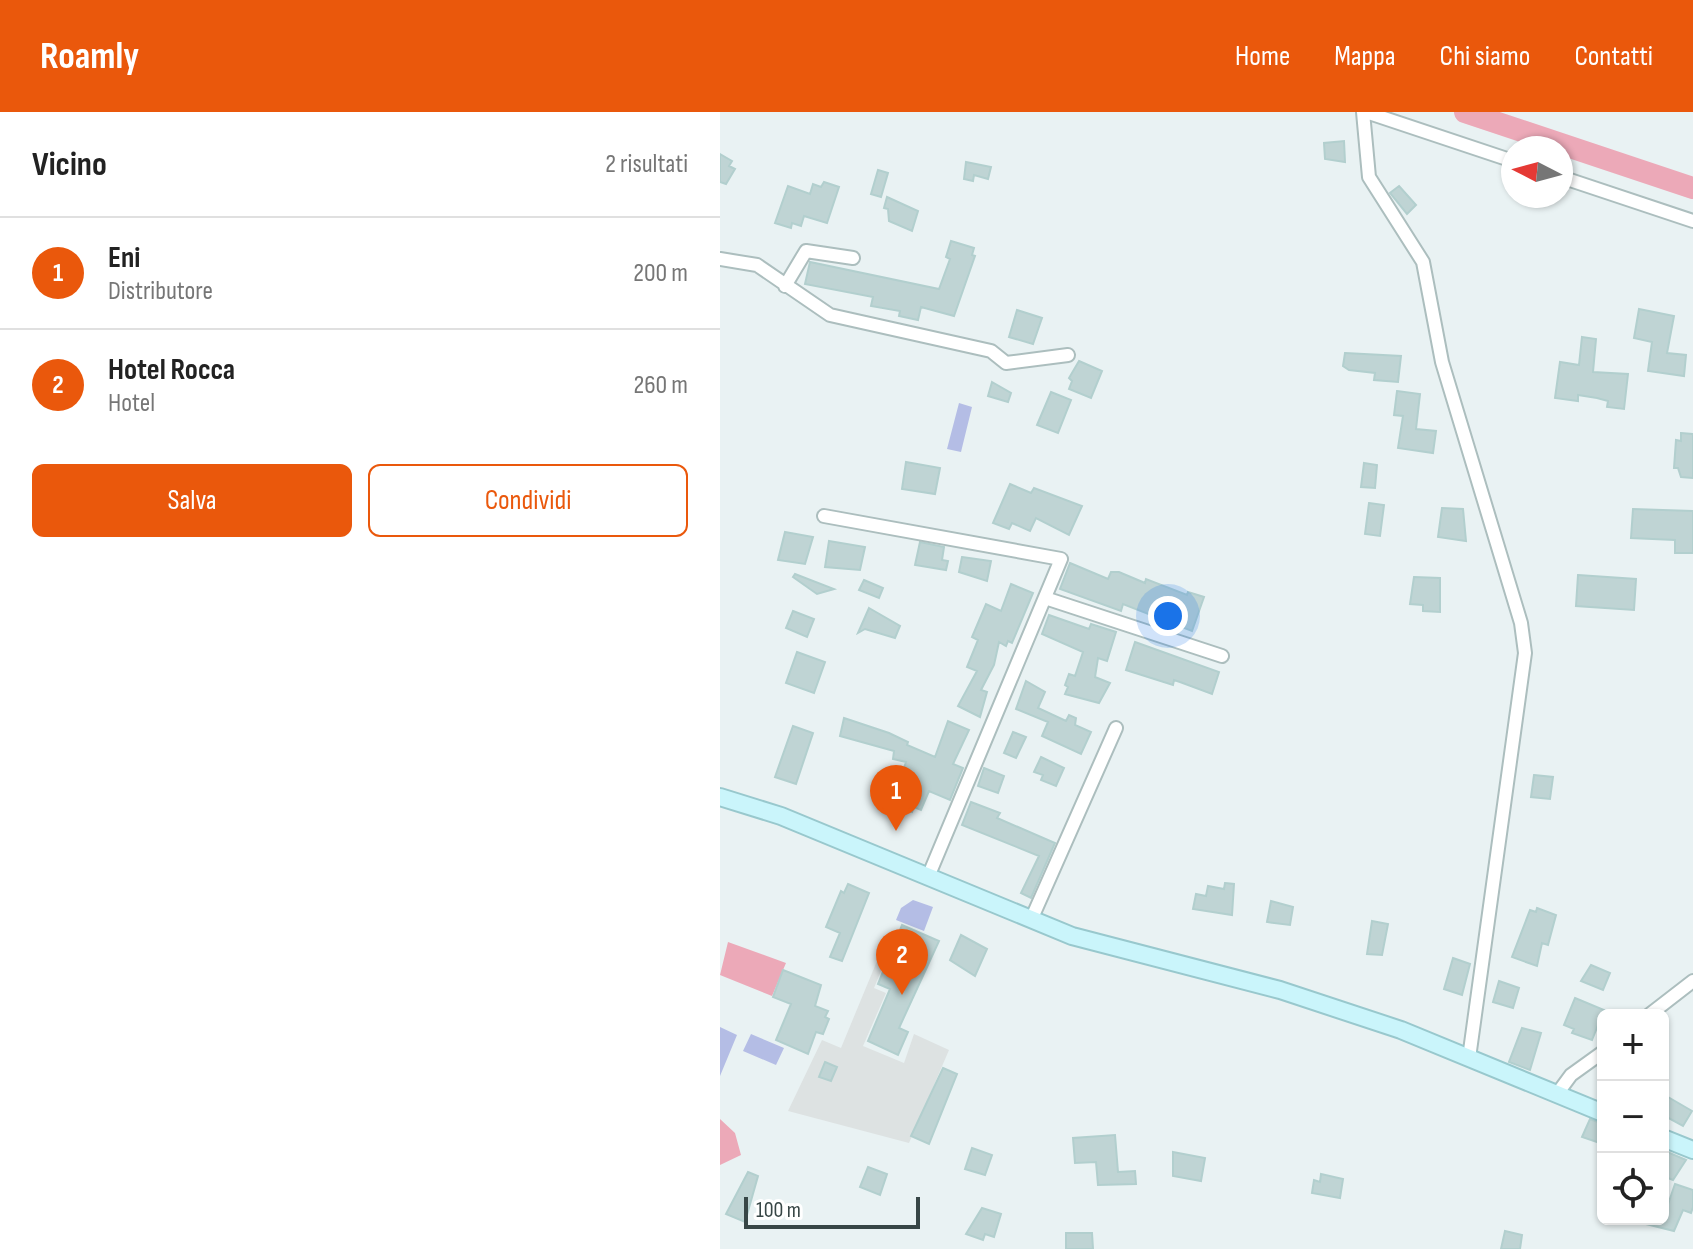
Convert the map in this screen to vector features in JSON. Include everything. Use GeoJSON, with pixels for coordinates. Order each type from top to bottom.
{"type":"FeatureCollection","features":[{"type":"Feature","properties":{"kind":"main road"},"geometry":{"type":"LineString","coordinates":[[720,797],[781,816],[1031,920],[1127,952],[1280,990],[1401,1030],[1597,1111]]}},
{"type":"Feature","properties":{"kind":"main road"},"geometry":{"type":"LineString","coordinates":[[1669,1140],[1693,1150]]}},
{"type":"Feature","properties":{"kind":"street"},"geometry":{"type":"LineString","coordinates":[[1469,1058],[1525,653],[1521,623],[1442,362],[1423,262],[1369,177],[1365,112],[1501,157]]}},
{"type":"Feature","properties":{"kind":"street"},"geometry":{"type":"LineString","coordinates":[[1573,181],[1693,221]]}},
{"type":"Feature","properties":{"kind":"street"},"geometry":{"type":"LineString","coordinates":[[785,286],[806,251],[853,258]]}},
{"type":"Feature","properties":{"kind":"street"},"geometry":{"type":"LineString","coordinates":[[720,259],[757,265],[830,315],[991,351],[1006,363],[1068,355]]}},
{"type":"Feature","properties":{"kind":"street"},"geometry":{"type":"LineString","coordinates":[[824,516],[1061,559],[928,877]]}},
{"type":"Feature","properties":{"kind":"street"},"geometry":{"type":"LineString","coordinates":[[1045,598],[1222,656]]}},
{"type":"Feature","properties":{"kind":"street"},"geometry":{"type":"LineString","coordinates":[[1031,920],[1116,728]]}},
{"type":"Feature","properties":{"kind":"street"},"geometry":{"type":"LineString","coordinates":[[1657,1009],[1693,981]]}},
{"type":"Feature","properties":{"kind":"street"},"geometry":{"type":"LineString","coordinates":[[1557,1094],[1571,1075],[1597,1056]]}},
{"type":"Feature","properties":{"kind":"shaded area"},"geometry":{"type":"Polygon","coordinates":[[[959,403],[972,407],[961,452],[947,449],[959,403]]]}},
{"type":"Feature","properties":{"kind":"shaded area"},"geometry":{"type":"Polygon","coordinates":[[[913,900],[933,907],[924,931],[896,920],[901,908],[913,900]]]}},
{"type":"Feature","properties":{"kind":"shaded area"},"geometry":{"type":"Polygon","coordinates":[[[889,932],[896,934],[874,988],[886,993],[863,1046],[904,1063],[914,1034],[949,1050],[909,1143],[788,1111],[822,1040],[841,1048],[889,932]]]}},
{"type":"Feature","properties":{"kind":"shaded area"},"geometry":{"type":"Polygon","coordinates":[[[728,942],[786,963],[772,996],[720,975],[728,942]]]}},
{"type":"Feature","properties":{"kind":"shaded area"},"geometry":{"type":"Polygon","coordinates":[[[720,1027],[737,1035],[720,1076],[720,1027]]]}},
{"type":"Feature","properties":{"kind":"shaded area"},"geometry":{"type":"Polygon","coordinates":[[[751,1034],[784,1048],[776,1065],[743,1051],[751,1034]]]}},
{"type":"Feature","properties":{"kind":"shaded area"},"geometry":{"type":"Polygon","coordinates":[[[720,1119],[735,1133],[741,1155],[720,1165],[720,1119]]]}},
{"type":"Feature","properties":{"kind":"building"},"geometry":{"type":"Polygon","coordinates":[[[1344,141],[1345,162],[1325,159],[1324,143],[1344,141]]]}},
{"type":"Feature","properties":{"kind":"building"},"geometry":{"type":"Polygon","coordinates":[[[720,154],[732,161],[729,166],[735,169],[726,184],[720,182],[720,154]]]}},
{"type":"Feature","properties":{"kind":"building"},"geometry":{"type":"Polygon","coordinates":[[[966,162],[991,167],[988,179],[974,175],[973,181],[964,179],[966,162]]]}},
{"type":"Feature","properties":{"kind":"building"},"geometry":{"type":"Polygon","coordinates":[[[878,170],[888,173],[881,197],[871,194],[878,170]]]}},
{"type":"Feature","properties":{"kind":"building"},"geometry":{"type":"Polygon","coordinates":[[[824,182],[839,187],[827,223],[804,216],[801,226],[792,223],[791,228],[775,223],[788,186],[810,194],[813,184],[821,187],[824,182]]]}},
{"type":"Feature","properties":{"kind":"building"},"geometry":{"type":"Polygon","coordinates":[[[1399,186],[1416,205],[1407,214],[1390,193],[1399,186]]]}},
{"type":"Feature","properties":{"kind":"building"},"geometry":{"type":"Polygon","coordinates":[[[887,197],[918,211],[912,231],[889,221],[888,209],[884,208],[887,197]]]}},
{"type":"Feature","properties":{"kind":"building"},"geometry":{"type":"Polygon","coordinates":[[[951,241],[974,248],[972,255],[975,256],[954,316],[921,307],[918,320],[899,316],[900,311],[871,306],[873,297],[805,284],[810,262],[939,289],[950,259],[946,257],[951,241]]]}},
{"type":"Feature","properties":{"kind":"building"},"geometry":{"type":"Polygon","coordinates":[[[1639,309],[1674,316],[1667,353],[1686,355],[1684,376],[1648,371],[1652,342],[1634,338],[1639,309]]]}},
{"type":"Feature","properties":{"kind":"building"},"geometry":{"type":"Polygon","coordinates":[[[1017,310],[1042,318],[1033,344],[1009,337],[1017,310]]]}},
{"type":"Feature","properties":{"kind":"building"},"geometry":{"type":"Polygon","coordinates":[[[1582,337],[1596,339],[1593,372],[1628,374],[1624,409],[1607,407],[1608,401],[1597,398],[1578,395],[1578,401],[1555,398],[1560,362],[1579,365],[1582,337]]]}},
{"type":"Feature","properties":{"kind":"building"},"geometry":{"type":"Polygon","coordinates":[[[1345,353],[1401,356],[1398,382],[1374,380],[1375,373],[1349,370],[1343,366],[1345,353]]]}},
{"type":"Feature","properties":{"kind":"building"},"geometry":{"type":"Polygon","coordinates":[[[1079,361],[1102,371],[1091,398],[1069,389],[1072,381],[1069,378],[1079,361]]]}},
{"type":"Feature","properties":{"kind":"building"},"geometry":{"type":"Polygon","coordinates":[[[992,382],[1011,393],[1008,402],[988,396],[992,382]]]}},
{"type":"Feature","properties":{"kind":"building"},"geometry":{"type":"Polygon","coordinates":[[[1397,391],[1420,394],[1416,429],[1436,431],[1433,453],[1398,448],[1403,416],[1394,415],[1397,391]]]}},
{"type":"Feature","properties":{"kind":"building"},"geometry":{"type":"Polygon","coordinates":[[[1051,392],[1071,400],[1058,433],[1037,425],[1051,392]]]}},
{"type":"Feature","properties":{"kind":"building"},"geometry":{"type":"Polygon","coordinates":[[[1681,433],[1693,434],[1693,478],[1681,477],[1678,468],[1674,468],[1676,440],[1681,441],[1681,433]]]}},
{"type":"Feature","properties":{"kind":"building"},"geometry":{"type":"Polygon","coordinates":[[[906,462],[940,468],[935,494],[902,489],[906,462]]]}},
{"type":"Feature","properties":{"kind":"building"},"geometry":{"type":"Polygon","coordinates":[[[1364,463],[1377,465],[1375,488],[1361,487],[1364,463]]]}},
{"type":"Feature","properties":{"kind":"building"},"geometry":{"type":"Polygon","coordinates":[[[1010,484],[1031,493],[1034,488],[1082,506],[1069,535],[1036,518],[1030,531],[1012,523],[1009,529],[993,523],[1010,484]]]}},
{"type":"Feature","properties":{"kind":"building"},"geometry":{"type":"Polygon","coordinates":[[[1369,503],[1384,505],[1380,536],[1365,534],[1369,503]]]}},
{"type":"Feature","properties":{"kind":"building"},"geometry":{"type":"Polygon","coordinates":[[[1442,508],[1463,509],[1466,541],[1438,537],[1442,508]]]}},
{"type":"Feature","properties":{"kind":"building"},"geometry":{"type":"Polygon","coordinates":[[[1633,509],[1693,511],[1693,553],[1675,553],[1675,540],[1631,538],[1633,509]]]}},
{"type":"Feature","properties":{"kind":"building"},"geometry":{"type":"Polygon","coordinates":[[[785,532],[813,537],[805,564],[778,560],[785,532]]]}},
{"type":"Feature","properties":{"kind":"building"},"geometry":{"type":"Polygon","coordinates":[[[829,541],[865,547],[860,570],[825,567],[829,541]]]}},
{"type":"Feature","properties":{"kind":"building"},"geometry":{"type":"Polygon","coordinates":[[[920,542],[944,547],[942,560],[948,561],[946,570],[915,565],[920,542]]]}},
{"type":"Feature","properties":{"kind":"building"},"geometry":{"type":"Polygon","coordinates":[[[962,557],[991,561],[987,581],[959,572],[962,557]]]}},
{"type":"Feature","properties":{"kind":"building"},"geometry":{"type":"Polygon","coordinates":[[[1070,563],[1108,579],[1111,572],[1119,572],[1145,583],[1146,579],[1187,595],[1188,592],[1204,597],[1192,631],[1123,604],[1121,611],[1060,589],[1070,563]]]}},
{"type":"Feature","properties":{"kind":"building"},"geometry":{"type":"Polygon","coordinates":[[[795,574],[834,589],[817,594],[793,577],[795,574]]]}},
{"type":"Feature","properties":{"kind":"building"},"geometry":{"type":"Polygon","coordinates":[[[1578,575],[1636,579],[1634,610],[1576,606],[1578,575]]]}},
{"type":"Feature","properties":{"kind":"building"},"geometry":{"type":"Polygon","coordinates":[[[1414,577],[1440,578],[1440,612],[1423,611],[1423,605],[1410,604],[1414,577]]]}},
{"type":"Feature","properties":{"kind":"building"},"geometry":{"type":"Polygon","coordinates":[[[864,580],[883,588],[879,598],[859,590],[864,580]]]}},
{"type":"Feature","properties":{"kind":"building"},"geometry":{"type":"Polygon","coordinates":[[[1011,584],[1033,593],[1012,643],[1008,641],[1006,646],[999,642],[994,665],[981,690],[987,692],[980,717],[958,706],[977,671],[967,667],[978,640],[972,637],[986,604],[1001,611],[1011,584]]]}},
{"type":"Feature","properties":{"kind":"building"},"geometry":{"type":"Polygon","coordinates":[[[869,608],[900,626],[895,638],[865,629],[858,633],[869,608]]]}},
{"type":"Feature","properties":{"kind":"building"},"geometry":{"type":"Polygon","coordinates":[[[793,611],[814,619],[807,637],[786,628],[793,611]]]}},
{"type":"Feature","properties":{"kind":"building"},"geometry":{"type":"Polygon","coordinates":[[[1049,615],[1089,629],[1091,624],[1116,632],[1107,661],[1098,658],[1095,677],[1110,683],[1099,703],[1065,694],[1069,674],[1075,676],[1083,652],[1042,634],[1049,615]]]}},
{"type":"Feature","properties":{"kind":"building"},"geometry":{"type":"Polygon","coordinates":[[[1135,642],[1219,672],[1212,694],[1174,680],[1173,685],[1126,670],[1135,642]]]}},
{"type":"Feature","properties":{"kind":"building"},"geometry":{"type":"Polygon","coordinates":[[[797,652],[825,662],[814,693],[786,683],[797,652]]]}},
{"type":"Feature","properties":{"kind":"building"},"geometry":{"type":"Polygon","coordinates":[[[1026,681],[1045,692],[1038,708],[1066,721],[1069,715],[1076,718],[1075,725],[1091,732],[1081,754],[1042,736],[1048,722],[1016,709],[1026,681]]]}},
{"type":"Feature","properties":{"kind":"building"},"geometry":{"type":"Polygon","coordinates":[[[844,718],[889,733],[935,757],[948,721],[969,730],[953,764],[963,768],[950,800],[929,791],[921,810],[914,807],[912,812],[892,804],[906,762],[893,759],[894,751],[840,736],[844,718]]]}},
{"type":"Feature","properties":{"kind":"building"},"geometry":{"type":"Polygon","coordinates":[[[793,726],[813,733],[796,784],[775,777],[793,726]]]}},
{"type":"Feature","properties":{"kind":"building"},"geometry":{"type":"Polygon","coordinates":[[[1013,732],[1026,737],[1016,758],[1004,753],[1013,732]]]}},
{"type":"Feature","properties":{"kind":"building"},"geometry":{"type":"Polygon","coordinates":[[[1041,757],[1064,768],[1056,786],[1041,780],[1043,775],[1034,772],[1041,757]]]}},
{"type":"Feature","properties":{"kind":"building"},"geometry":{"type":"Polygon","coordinates":[[[984,768],[1004,776],[998,793],[978,786],[984,768]]]}},
{"type":"Feature","properties":{"kind":"building"},"geometry":{"type":"Polygon","coordinates":[[[1534,775],[1553,777],[1550,799],[1531,797],[1534,775]]]}},
{"type":"Feature","properties":{"kind":"building"},"geometry":{"type":"Polygon","coordinates":[[[971,802],[1000,813],[997,818],[1055,843],[1031,898],[1021,893],[1039,856],[962,825],[971,802]]]}},
{"type":"Feature","properties":{"kind":"building"},"geometry":{"type":"Polygon","coordinates":[[[1225,883],[1234,884],[1232,915],[1193,909],[1196,894],[1206,896],[1208,886],[1224,889],[1225,883]]]}},
{"type":"Feature","properties":{"kind":"building"},"geometry":{"type":"Polygon","coordinates":[[[848,884],[869,893],[842,961],[830,957],[840,933],[826,927],[841,891],[844,893],[848,884]]]}},
{"type":"Feature","properties":{"kind":"building"},"geometry":{"type":"Polygon","coordinates":[[[1271,901],[1293,907],[1290,925],[1267,922],[1271,901]]]}},
{"type":"Feature","properties":{"kind":"building"},"geometry":{"type":"Polygon","coordinates":[[[1537,908],[1556,915],[1548,945],[1542,943],[1537,966],[1512,957],[1530,910],[1536,912],[1537,908]]]}},
{"type":"Feature","properties":{"kind":"building"},"geometry":{"type":"Polygon","coordinates":[[[1372,921],[1388,924],[1382,955],[1367,954],[1372,921]]]}},
{"type":"Feature","properties":{"kind":"building"},"geometry":{"type":"Polygon","coordinates":[[[902,925],[939,941],[899,1028],[908,1032],[898,1055],[868,1041],[890,989],[878,984],[902,925]]]}},
{"type":"Feature","properties":{"kind":"building"},"geometry":{"type":"Polygon","coordinates":[[[961,935],[987,949],[975,976],[950,960],[961,935]]]}},
{"type":"Feature","properties":{"kind":"building"},"geometry":{"type":"Polygon","coordinates":[[[1453,958],[1470,964],[1462,995],[1444,989],[1453,958]]]}},
{"type":"Feature","properties":{"kind":"building"},"geometry":{"type":"Polygon","coordinates":[[[1591,965],[1610,973],[1603,990],[1581,981],[1591,965]]]}},
{"type":"Feature","properties":{"kind":"building"},"geometry":{"type":"Polygon","coordinates":[[[783,970],[821,985],[815,1006],[828,1011],[825,1017],[829,1019],[823,1034],[816,1032],[808,1054],[776,1040],[791,1004],[773,997],[783,970]]]}},
{"type":"Feature","properties":{"kind":"building"},"geometry":{"type":"Polygon","coordinates":[[[1499,981],[1519,988],[1513,1008],[1493,1002],[1499,981]]]}},
{"type":"Feature","properties":{"kind":"building"},"geometry":{"type":"Polygon","coordinates":[[[1575,998],[1602,1009],[1597,1009],[1597,1028],[1592,1040],[1572,1033],[1574,1029],[1564,1025],[1575,998]]]}},
{"type":"Feature","properties":{"kind":"building"},"geometry":{"type":"Polygon","coordinates":[[[1522,1028],[1541,1033],[1530,1070],[1509,1062],[1522,1028]]]}},
{"type":"Feature","properties":{"kind":"building"},"geometry":{"type":"Polygon","coordinates":[[[825,1062],[837,1067],[831,1081],[819,1077],[825,1062]]]}},
{"type":"Feature","properties":{"kind":"building"},"geometry":{"type":"Polygon","coordinates":[[[943,1068],[957,1074],[929,1144],[911,1136],[943,1068]]]}},
{"type":"Feature","properties":{"kind":"building"},"geometry":{"type":"Polygon","coordinates":[[[1669,1098],[1692,1111],[1683,1126],[1669,1118],[1669,1098]]]}},
{"type":"Feature","properties":{"kind":"building"},"geometry":{"type":"Polygon","coordinates":[[[1590,1119],[1597,1122],[1597,1142],[1582,1137],[1590,1119]]]}},
{"type":"Feature","properties":{"kind":"building"},"geometry":{"type":"Polygon","coordinates":[[[1115,1135],[1118,1172],[1135,1171],[1136,1184],[1098,1185],[1096,1162],[1075,1163],[1073,1138],[1115,1135]]]}},
{"type":"Feature","properties":{"kind":"building"},"geometry":{"type":"Polygon","coordinates":[[[972,1148],[992,1155],[985,1175],[965,1169],[972,1148]]]}},
{"type":"Feature","properties":{"kind":"building"},"geometry":{"type":"Polygon","coordinates":[[[1173,1152],[1205,1158],[1201,1181],[1173,1176],[1173,1152]]]}},
{"type":"Feature","properties":{"kind":"building"},"geometry":{"type":"Polygon","coordinates":[[[1669,1153],[1686,1160],[1673,1180],[1669,1178],[1669,1153]]]}},
{"type":"Feature","properties":{"kind":"building"},"geometry":{"type":"Polygon","coordinates":[[[868,1167],[887,1174],[880,1195],[860,1187],[868,1167]]]}},
{"type":"Feature","properties":{"kind":"building"},"geometry":{"type":"Polygon","coordinates":[[[748,1172],[758,1176],[745,1222],[726,1214],[748,1172]]]}},
{"type":"Feature","properties":{"kind":"building"},"geometry":{"type":"Polygon","coordinates":[[[1321,1174],[1343,1179],[1340,1198],[1312,1193],[1314,1180],[1320,1182],[1321,1174]]]}},
{"type":"Feature","properties":{"kind":"building"},"geometry":{"type":"Polygon","coordinates":[[[1675,1184],[1693,1190],[1691,1213],[1683,1210],[1674,1231],[1650,1225],[1669,1225],[1669,1202],[1675,1184]]]}},
{"type":"Feature","properties":{"kind":"building"},"geometry":{"type":"Polygon","coordinates":[[[982,1208],[1001,1214],[994,1237],[985,1234],[983,1240],[966,1234],[982,1208]]]}},
{"type":"Feature","properties":{"kind":"building"},"geometry":{"type":"Polygon","coordinates":[[[1505,1231],[1522,1235],[1520,1249],[1501,1249],[1505,1231]]]}},
{"type":"Feature","properties":{"kind":"building"},"geometry":{"type":"Polygon","coordinates":[[[1066,1233],[1092,1233],[1093,1249],[1066,1249],[1066,1233]]]}},
{"type":"Feature","properties":{"kind":"waterway"},"geometry":{"type":"LineString","coordinates":[[1465,112],[1693,188]]}},
{"type":"Feature","properties":{"kind":"place","name":"Eni"},"geometry":{"type":"Point","coordinates":[896,831]}},
{"type":"Feature","properties":{"kind":"place","name":"Hotel Rocca"},"geometry":{"type":"Point","coordinates":[902,995]}}]}
